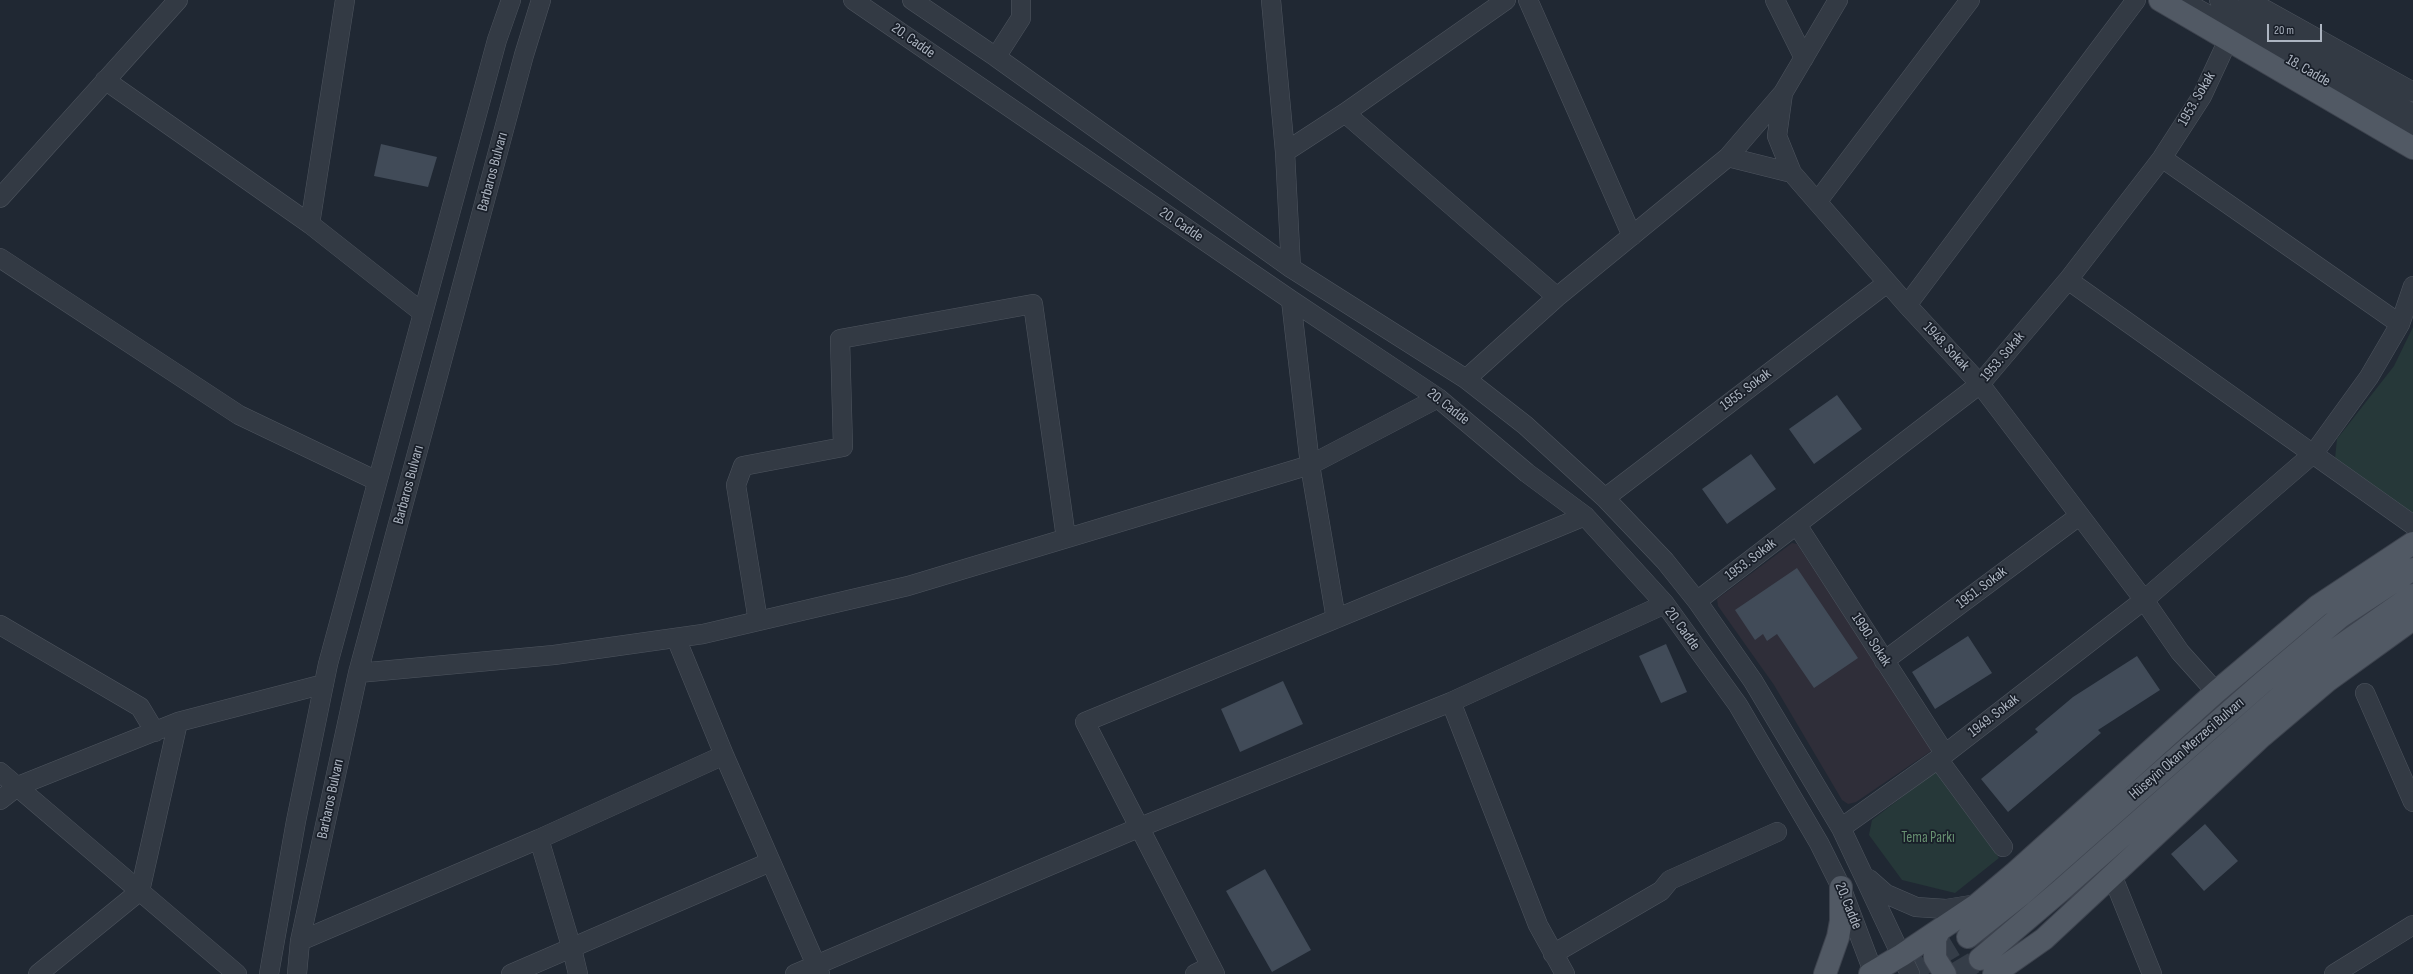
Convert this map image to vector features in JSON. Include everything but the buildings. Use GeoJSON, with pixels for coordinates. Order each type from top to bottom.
{"type":"FeatureCollection","features":[{"type":"Feature","properties":{"kind":"main road"},"geometry":{"type":"LineString","coordinates":[[2160,0],[2413,148]]}},
{"type":"Feature","properties":{"kind":"main road"},"geometry":{"type":"LineString","coordinates":[[1872,973],[1906,965],[1939,931],[1978,904],[2016,872],[2216,692],[2318,606],[2413,543]]}},
{"type":"Feature","properties":{"kind":"main road","name":"Hüseyin Okan Merzeci Bulvarı"},"geometry":{"type":"LineString","coordinates":[[1968,937],[2021,895],[2262,683],[2340,617],[2413,569]]}},
{"type":"Feature","properties":{"kind":"main road","name":"Hüseyin Okan Merzeci Bulvarı"},"geometry":{"type":"LineString","coordinates":[[1987,966],[2060,890],[2326,656],[2413,595]]}},
{"type":"Feature","properties":{"kind":"main road"},"geometry":{"type":"LineString","coordinates":[[2005,974],[2021,956],[2044,939],[2262,736],[2327,681],[2413,619]]}},
{"type":"Feature","properties":{"kind":"main road"},"geometry":{"type":"LineString","coordinates":[[1824,974],[1838,937],[1841,921],[1842,887]]}},
{"type":"Feature","properties":{"kind":"main road"},"geometry":{"type":"LineString","coordinates":[[1939,931],[1935,939],[1935,958],[1945,974]]}},
{"type":"Feature","properties":{"kind":"main road"},"geometry":{"type":"LineString","coordinates":[[1987,966],[2021,956]]}},
{"type":"Feature","properties":{"kind":"street"},"geometry":{"type":"LineString","coordinates":[[0,198],[178,0]]}},
{"type":"Feature","properties":{"kind":"street"},"geometry":{"type":"LineString","coordinates":[[310,224],[345,0]]}},
{"type":"Feature","properties":{"kind":"street","name":"Barbaros Bulvarı"},"geometry":{"type":"LineString","coordinates":[[269,974],[296,820],[324,684],[377,481],[510,0]]}},
{"type":"Feature","properties":{"kind":"street","name":"Barbaros Bulvarı"},"geometry":{"type":"LineString","coordinates":[[297,974],[300,941],[358,673],[522,63],[541,0]]}},
{"type":"Feature","properties":{"kind":"street","name":"20. Cadde"},"geometry":{"type":"LineString","coordinates":[[853,0],[1291,300],[1438,398],[1527,473],[1585,516],[1665,604],[1738,705],[1819,843],[1842,887],[1872,973]]}},
{"type":"Feature","properties":{"kind":"street","name":"20. Cadde"},"geometry":{"type":"LineString","coordinates":[[912,0],[1291,268],[1466,379],[1525,425],[1605,498],[1665,561],[1697,601],[1753,681],[1841,828],[1906,965]]}},
{"type":"Feature","properties":{"kind":"street"},"geometry":{"type":"LineString","coordinates":[[996,58],[1021,18],[1021,0]]}},
{"type":"Feature","properties":{"kind":"street"},"geometry":{"type":"LineString","coordinates":[[1271,0],[1285,152],[1291,268]]}},
{"type":"Feature","properties":{"kind":"street"},"geometry":{"type":"LineString","coordinates":[[1285,152],[1345,113],[1506,0]]}},
{"type":"Feature","properties":{"kind":"street"},"geometry":{"type":"LineString","coordinates":[[1528,0],[1632,236]]}},
{"type":"Feature","properties":{"kind":"street"},"geometry":{"type":"LineString","coordinates":[[1775,0],[1804,58]]}},
{"type":"Feature","properties":{"kind":"street"},"geometry":{"type":"LineString","coordinates":[[1466,379],[1557,297],[1728,157],[1783,93],[1838,0]]}},
{"type":"Feature","properties":{"kind":"street"},"geometry":{"type":"LineString","coordinates":[[1817,202],[1970,0]]}},
{"type":"Feature","properties":{"kind":"street"},"geometry":{"type":"LineString","coordinates":[[1907,305],[2136,0]]}},
{"type":"Feature","properties":{"kind":"street","name":"18. Cadde"},"geometry":{"type":"LineString","coordinates":[[2182,0],[2413,131]]}},
{"type":"Feature","properties":{"kind":"street","name":"18. Cadde"},"geometry":{"type":"LineString","coordinates":[[2219,0],[2413,114]]}},
{"type":"Feature","properties":{"kind":"street"},"geometry":{"type":"LineString","coordinates":[[2250,0],[2413,92]]}},
{"type":"Feature","properties":{"kind":"street","name":"1953. Sokak"},"geometry":{"type":"LineString","coordinates":[[1697,601],[1980,384],[2068,280],[2162,158],[2202,96],[2228,40]]}},
{"type":"Feature","properties":{"kind":"street"},"geometry":{"type":"LineString","coordinates":[[105,80],[310,224],[423,313]]}},
{"type":"Feature","properties":{"kind":"street","name":"1948. Sokak"},"geometry":{"type":"LineString","coordinates":[[1783,93],[1777,136],[1792,173],[1887,283],[1980,384],[2144,600],[2180,652],[2216,692]]}},
{"type":"Feature","properties":{"kind":"street"},"geometry":{"type":"LineString","coordinates":[[1345,113],[1557,297]]}},
{"type":"Feature","properties":{"kind":"street"},"geometry":{"type":"LineString","coordinates":[[1728,157],[1792,173]]}},
{"type":"Feature","properties":{"kind":"street"},"geometry":{"type":"LineString","coordinates":[[2162,158],[2400,324]]}},
{"type":"Feature","properties":{"kind":"street"},"geometry":{"type":"LineString","coordinates":[[0,258],[238,416],[377,481]]}},
{"type":"Feature","properties":{"kind":"street"},"geometry":{"type":"LineString","coordinates":[[2068,280],[2192,369],[2314,453],[2413,525]]}},
{"type":"Feature","properties":{"kind":"street","name":"1955. Sokak"},"geometry":{"type":"LineString","coordinates":[[1605,498],[1887,283]]}},
{"type":"Feature","properties":{"kind":"street","name":"1949. Sokak"},"geometry":{"type":"LineString","coordinates":[[1841,828],[1942,756],[2144,600],[2314,453],[2369,377],[2400,324],[2413,286]]}},
{"type":"Feature","properties":{"kind":"street"},"geometry":{"type":"LineString","coordinates":[[1291,300],[1310,465],[1336,620]]}},
{"type":"Feature","properties":{"kind":"street"},"geometry":{"type":"LineString","coordinates":[[758,621],[736,485],[743,466],[843,447],[840,339],[1033,304],[1066,538]]}},
{"type":"Feature","properties":{"kind":"street"},"geometry":{"type":"LineString","coordinates":[[358,673],[554,655],[676,638],[758,621],[908,586],[1310,465],[1438,398]]}},
{"type":"Feature","properties":{"kind":"street"},"geometry":{"type":"LineString","coordinates":[[1207,971],[1085,722],[1336,620],[1585,516]]}},
{"type":"Feature","properties":{"kind":"street","name":"1951. Sokak"},"geometry":{"type":"LineString","coordinates":[[1884,660],[2079,516]]}},
{"type":"Feature","properties":{"kind":"street","name":"1990. Sokak"},"geometry":{"type":"LineString","coordinates":[[1797,524],[1884,660],[1942,756],[2003,847]]}},
{"type":"Feature","properties":{"kind":"street"},"geometry":{"type":"LineString","coordinates":[[795,974],[818,969],[1138,828],[1451,702],[1665,604]]}},
{"type":"Feature","properties":{"kind":"street"},"geometry":{"type":"LineString","coordinates":[[0,625],[140,707],[155,732]]}},
{"type":"Feature","properties":{"kind":"street"},"geometry":{"type":"LineString","coordinates":[[676,638],[724,755],[818,969]]}},
{"type":"Feature","properties":{"kind":"street"},"geometry":{"type":"LineString","coordinates":[[0,800],[18,786],[178,722],[324,684]]}},
{"type":"Feature","properties":{"kind":"street"},"geometry":{"type":"LineString","coordinates":[[2365,694],[2413,802]]}},
{"type":"Feature","properties":{"kind":"street"},"geometry":{"type":"LineString","coordinates":[[1451,702],[1538,925],[1556,967],[1661,891],[1670,880],[1777,832]]}},
{"type":"Feature","properties":{"kind":"street"},"geometry":{"type":"LineString","coordinates":[[38,974],[140,891],[178,722]]}},
{"type":"Feature","properties":{"kind":"street"},"geometry":{"type":"LineString","coordinates":[[300,941],[539,839],[724,755]]}},
{"type":"Feature","properties":{"kind":"street"},"geometry":{"type":"LineString","coordinates":[[0,772],[237,974]]}},
{"type":"Feature","properties":{"kind":"street"},"geometry":{"type":"LineString","coordinates":[[539,839],[578,974]]}},
{"type":"Feature","properties":{"kind":"street"},"geometry":{"type":"LineString","coordinates":[[511,974],[572,949],[770,862]]}},
{"type":"Feature","properties":{"kind":"street"},"geometry":{"type":"LineString","coordinates":[[1861,871],[1886,894],[1916,907],[1946,909],[1978,904]]}},
{"type":"Feature","properties":{"kind":"street"},"geometry":{"type":"LineString","coordinates":[[2112,875],[2152,974]]}},
{"type":"Feature","properties":{"kind":"street"},"geometry":{"type":"LineString","coordinates":[[2334,974],[2413,925]]}},
{"type":"Feature","properties":{"kind":"shaded area"},"geometry":{"type":"Polygon","coordinates":[[[1792,543],[1797,544],[1932,747],[1931,751],[1856,802],[1848,804],[1842,800],[1774,685],[1718,606],[1717,599],[1792,543]]]}},
{"type":"Feature","properties":{"kind":"green space"},"geometry":{"type":"Polygon","coordinates":[[[2413,327],[2413,514],[2335,459],[2337,439],[2394,366],[2413,327]]]}},
{"type":"Feature","properties":{"kind":"green space","name":"Tema Parkı"},"geometry":{"type":"Polygon","coordinates":[[[1936,771],[1999,858],[1955,893],[1902,880],[1869,835],[1872,820],[1936,771]]]}},
{"type":"Feature","properties":{"kind":"tunnel"},"geometry":{"type":"LineString","coordinates":[[1907,974],[1968,937]]}},
{"type":"Feature","properties":{"kind":"tunnel"},"geometry":{"type":"LineString","coordinates":[[1955,974],[1980,959]]}}]}
